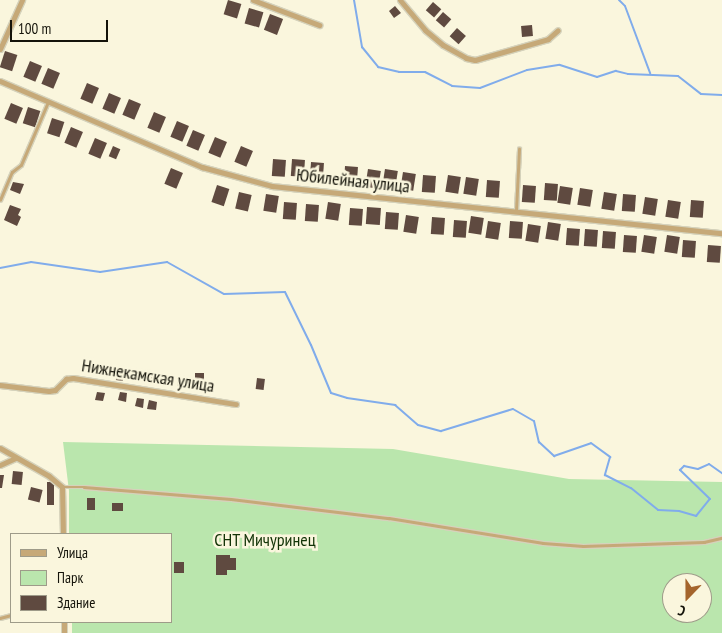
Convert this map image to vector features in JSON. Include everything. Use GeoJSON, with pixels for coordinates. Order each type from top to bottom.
{"type":"FeatureCollection","features":[{"type":"Feature","properties":{"kind":"street"},"geometry":{"type":"LineString","coordinates":[[0,49],[22,0]]}},
{"type":"Feature","properties":{"kind":"street"},"geometry":{"type":"LineString","coordinates":[[253,0],[319,24]]}},
{"type":"Feature","properties":{"kind":"street"},"geometry":{"type":"LineString","coordinates":[[400,0],[425,30],[442,45],[466,58],[475,60],[548,39],[558,30]]}},
{"type":"Feature","properties":{"kind":"street","name":"Юбилейная улица"},"geometry":{"type":"LineString","coordinates":[[0,81],[202,167],[272,186],[722,233]]}},
{"type":"Feature","properties":{"kind":"street","name":"Нижнекамская улица"},"geometry":{"type":"LineString","coordinates":[[0,385],[49,391],[55,390],[66,379],[72,378],[236,404]]}},
{"type":"Feature","properties":{"kind":"street"},"geometry":{"type":"LineString","coordinates":[[0,448],[49,476],[62,487],[64,533]]}},
{"type":"Feature","properties":{"kind":"street"},"geometry":{"type":"LineString","coordinates":[[0,465],[16,458]]}},
{"type":"Feature","properties":{"kind":"lane"},"geometry":{"type":"LineString","coordinates":[[0,200],[12,172],[21,165],[48,102]]}},
{"type":"Feature","properties":{"kind":"lane"},"geometry":{"type":"LineString","coordinates":[[516,212],[519,149]]}},
{"type":"Feature","properties":{"kind":"lane"},"geometry":{"type":"LineString","coordinates":[[62,487],[231,498],[389,518],[543,543],[583,546],[694,542],[722,538]]}},
{"type":"Feature","properties":{"kind":"green space","name":"СНТ Мичуринец"},"geometry":{"type":"Polygon","coordinates":[[[63,442],[393,449],[569,479],[722,482],[722,633],[72,633],[72,623],[172,623],[172,533],[69,533],[69,491],[63,442]]]}},
{"type":"Feature","properties":{"kind":"building"},"geometry":{"type":"Polygon","coordinates":[[[228,0],[241,4],[237,18],[224,14],[228,0]]]}},
{"type":"Feature","properties":{"kind":"building"},"geometry":{"type":"Polygon","coordinates":[[[433,2],[441,9],[434,18],[426,10],[433,2]]]}},
{"type":"Feature","properties":{"kind":"building"},"geometry":{"type":"Polygon","coordinates":[[[395,6],[401,13],[394,18],[389,11],[395,6]]]}},
{"type":"Feature","properties":{"kind":"building"},"geometry":{"type":"Polygon","coordinates":[[[249,8],[263,12],[259,28],[245,23],[249,8]]]}},
{"type":"Feature","properties":{"kind":"building"},"geometry":{"type":"Polygon","coordinates":[[[443,12],[451,19],[444,28],[436,20],[443,12]]]}},
{"type":"Feature","properties":{"kind":"building"},"geometry":{"type":"Polygon","coordinates":[[[270,14],[283,19],[277,35],[264,30],[270,14]]]}},
{"type":"Feature","properties":{"kind":"building"},"geometry":{"type":"Polygon","coordinates":[[[532,25],[533,36],[522,37],[521,26],[532,25]]]}},
{"type":"Feature","properties":{"kind":"building"},"geometry":{"type":"Polygon","coordinates":[[[457,28],[466,36],[459,44],[450,36],[457,28]]]}},
{"type":"Feature","properties":{"kind":"building"},"geometry":{"type":"Polygon","coordinates":[[[5,51],[17,55],[12,71],[0,67],[5,51]]]}},
{"type":"Feature","properties":{"kind":"building"},"geometry":{"type":"Polygon","coordinates":[[[30,61],[42,66],[35,82],[23,77],[30,61]]]}},
{"type":"Feature","properties":{"kind":"building"},"geometry":{"type":"Polygon","coordinates":[[[48,68],[60,73],[53,89],[41,84],[48,68]]]}},
{"type":"Feature","properties":{"kind":"building"},"geometry":{"type":"Polygon","coordinates":[[[87,83],[99,88],[92,104],[80,99],[87,83]]]}},
{"type":"Feature","properties":{"kind":"building"},"geometry":{"type":"Polygon","coordinates":[[[109,93],[121,98],[114,114],[102,109],[109,93]]]}},
{"type":"Feature","properties":{"kind":"building"},"geometry":{"type":"Polygon","coordinates":[[[129,99],[141,104],[134,120],[122,115],[129,99]]]}},
{"type":"Feature","properties":{"kind":"building"},"geometry":{"type":"Polygon","coordinates":[[[11,103],[23,108],[16,124],[4,119],[11,103]]]}},
{"type":"Feature","properties":{"kind":"building"},"geometry":{"type":"Polygon","coordinates":[[[28,107],[40,111],[35,127],[23,123],[28,107]]]}},
{"type":"Feature","properties":{"kind":"building"},"geometry":{"type":"Polygon","coordinates":[[[154,112],[166,117],[159,133],[147,128],[154,112]]]}},
{"type":"Feature","properties":{"kind":"building"},"geometry":{"type":"Polygon","coordinates":[[[52,118],[64,122],[59,137],[47,133],[52,118]]]}},
{"type":"Feature","properties":{"kind":"building"},"geometry":{"type":"Polygon","coordinates":[[[177,121],[189,126],[182,142],[170,137],[177,121]]]}},
{"type":"Feature","properties":{"kind":"building"},"geometry":{"type":"Polygon","coordinates":[[[71,127],[83,132],[76,148],[64,143],[71,127]]]}},
{"type":"Feature","properties":{"kind":"building"},"geometry":{"type":"Polygon","coordinates":[[[193,130],[205,135],[198,151],[186,146],[193,130]]]}},
{"type":"Feature","properties":{"kind":"building"},"geometry":{"type":"Polygon","coordinates":[[[215,137],[227,142],[220,158],[208,153],[215,137]]]}},
{"type":"Feature","properties":{"kind":"building"},"geometry":{"type":"Polygon","coordinates":[[[95,138],[107,143],[100,159],[88,154],[95,138]]]}},
{"type":"Feature","properties":{"kind":"building"},"geometry":{"type":"Polygon","coordinates":[[[113,146],[120,149],[116,159],[109,156],[113,146]]]}},
{"type":"Feature","properties":{"kind":"building"},"geometry":{"type":"Polygon","coordinates":[[[241,146],[253,151],[246,167],[234,162],[241,146]]]}},
{"type":"Feature","properties":{"kind":"building"},"geometry":{"type":"Polygon","coordinates":[[[273,159],[286,160],[285,177],[272,176],[273,159]]]}},
{"type":"Feature","properties":{"kind":"building"},"geometry":{"type":"Polygon","coordinates":[[[292,159],[305,160],[304,177],[291,176],[292,159]]]}},
{"type":"Feature","properties":{"kind":"building"},"geometry":{"type":"Polygon","coordinates":[[[311,162],[324,163],[323,180],[310,179],[311,162]]]}},
{"type":"Feature","properties":{"kind":"building"},"geometry":{"type":"Polygon","coordinates":[[[345,166],[358,167],[357,184],[344,183],[345,166]]]}},
{"type":"Feature","properties":{"kind":"building"},"geometry":{"type":"Polygon","coordinates":[[[171,168],[183,173],[176,189],[164,184],[171,168]]]}},
{"type":"Feature","properties":{"kind":"building"},"geometry":{"type":"Polygon","coordinates":[[[368,169],[381,171],[378,189],[365,187],[368,169]]]}},
{"type":"Feature","properties":{"kind":"building"},"geometry":{"type":"Polygon","coordinates":[[[385,169],[398,171],[395,188],[382,186],[385,169]]]}},
{"type":"Feature","properties":{"kind":"building"},"geometry":{"type":"Polygon","coordinates":[[[403,172],[416,174],[413,191],[400,189],[403,172]]]}},
{"type":"Feature","properties":{"kind":"building"},"geometry":{"type":"Polygon","coordinates":[[[423,175],[436,176],[435,193],[422,192],[423,175]]]}},
{"type":"Feature","properties":{"kind":"building"},"geometry":{"type":"Polygon","coordinates":[[[448,175],[461,177],[458,194],[445,192],[448,175]]]}},
{"type":"Feature","properties":{"kind":"building"},"geometry":{"type":"Polygon","coordinates":[[[466,177],[479,179],[476,196],[463,194],[466,177]]]}},
{"type":"Feature","properties":{"kind":"building"},"geometry":{"type":"Polygon","coordinates":[[[487,180],[500,181],[499,198],[486,197],[487,180]]]}},
{"type":"Feature","properties":{"kind":"building"},"geometry":{"type":"Polygon","coordinates":[[[13,182],[24,184],[20,194],[10,190],[13,182]]]}},
{"type":"Feature","properties":{"kind":"building"},"geometry":{"type":"Polygon","coordinates":[[[545,183],[558,184],[557,201],[544,200],[545,183]]]}},
{"type":"Feature","properties":{"kind":"building"},"geometry":{"type":"Polygon","coordinates":[[[217,185],[229,189],[224,206],[211,202],[217,185]]]}},
{"type":"Feature","properties":{"kind":"building"},"geometry":{"type":"Polygon","coordinates":[[[523,185],[536,186],[535,203],[522,202],[523,185]]]}},
{"type":"Feature","properties":{"kind":"building"},"geometry":{"type":"Polygon","coordinates":[[[560,186],[573,188],[570,205],[557,203],[560,186]]]}},
{"type":"Feature","properties":{"kind":"building"},"geometry":{"type":"Polygon","coordinates":[[[580,188],[593,190],[590,207],[577,205],[580,188]]]}},
{"type":"Feature","properties":{"kind":"building"},"geometry":{"type":"Polygon","coordinates":[[[239,192],[252,195],[248,211],[235,209],[239,192]]]}},
{"type":"Feature","properties":{"kind":"building"},"geometry":{"type":"Polygon","coordinates":[[[604,192],[617,194],[614,211],[601,209],[604,192]]]}},
{"type":"Feature","properties":{"kind":"building"},"geometry":{"type":"Polygon","coordinates":[[[266,194],[279,196],[276,213],[263,211],[266,194]]]}},
{"type":"Feature","properties":{"kind":"building"},"geometry":{"type":"Polygon","coordinates":[[[623,194],[636,195],[635,212],[622,211],[623,194]]]}},
{"type":"Feature","properties":{"kind":"building"},"geometry":{"type":"Polygon","coordinates":[[[645,197],[658,199],[655,216],[642,214],[645,197]]]}},
{"type":"Feature","properties":{"kind":"building"},"geometry":{"type":"Polygon","coordinates":[[[668,200],[681,202],[678,219],[665,217],[668,200]]]}},
{"type":"Feature","properties":{"kind":"building"},"geometry":{"type":"Polygon","coordinates":[[[691,200],[704,201],[703,218],[690,217],[691,200]]]}},
{"type":"Feature","properties":{"kind":"building"},"geometry":{"type":"Polygon","coordinates":[[[284,202],[297,203],[296,220],[283,219],[284,202]]]}},
{"type":"Feature","properties":{"kind":"building"},"geometry":{"type":"Polygon","coordinates":[[[328,202],[341,204],[338,221],[325,219],[328,202]]]}},
{"type":"Feature","properties":{"kind":"building"},"geometry":{"type":"Polygon","coordinates":[[[306,204],[319,205],[318,222],[305,221],[306,204]]]}},
{"type":"Feature","properties":{"kind":"building"},"geometry":{"type":"Polygon","coordinates":[[[10,205],[21,209],[18,215],[21,217],[17,226],[4,220],[10,205]]]}},
{"type":"Feature","properties":{"kind":"building"},"geometry":{"type":"Polygon","coordinates":[[[367,207],[381,208],[380,225],[366,224],[367,207]]]}},
{"type":"Feature","properties":{"kind":"building"},"geometry":{"type":"Polygon","coordinates":[[[350,208],[363,209],[362,226],[349,225],[350,208]]]}},
{"type":"Feature","properties":{"kind":"building"},"geometry":{"type":"Polygon","coordinates":[[[386,212],[399,213],[398,230],[385,229],[386,212]]]}},
{"type":"Feature","properties":{"kind":"building"},"geometry":{"type":"Polygon","coordinates":[[[406,215],[419,217],[416,234],[403,232],[406,215]]]}},
{"type":"Feature","properties":{"kind":"building"},"geometry":{"type":"Polygon","coordinates":[[[471,216],[484,218],[481,235],[468,233],[471,216]]]}},
{"type":"Feature","properties":{"kind":"building"},"geometry":{"type":"Polygon","coordinates":[[[432,217],[445,218],[444,235],[431,234],[432,217]]]}},
{"type":"Feature","properties":{"kind":"building"},"geometry":{"type":"Polygon","coordinates":[[[454,220],[467,221],[466,238],[453,237],[454,220]]]}},
{"type":"Feature","properties":{"kind":"building"},"geometry":{"type":"Polygon","coordinates":[[[488,221],[501,223],[498,240],[485,238],[488,221]]]}},
{"type":"Feature","properties":{"kind":"building"},"geometry":{"type":"Polygon","coordinates":[[[510,221],[523,222],[522,239],[509,238],[510,221]]]}},
{"type":"Feature","properties":{"kind":"building"},"geometry":{"type":"Polygon","coordinates":[[[548,222],[561,224],[558,241],[545,239],[548,222]]]}},
{"type":"Feature","properties":{"kind":"building"},"geometry":{"type":"Polygon","coordinates":[[[528,224],[541,226],[538,243],[525,241],[528,224]]]}},
{"type":"Feature","properties":{"kind":"building"},"geometry":{"type":"Polygon","coordinates":[[[567,228],[580,229],[579,246],[566,245],[567,228]]]}},
{"type":"Feature","properties":{"kind":"building"},"geometry":{"type":"Polygon","coordinates":[[[585,229],[598,230],[597,247],[584,246],[585,229]]]}},
{"type":"Feature","properties":{"kind":"building"},"geometry":{"type":"Polygon","coordinates":[[[603,231],[616,232],[615,249],[602,248],[603,231]]]}},
{"type":"Feature","properties":{"kind":"building"},"geometry":{"type":"Polygon","coordinates":[[[624,235],[637,236],[636,253],[623,252],[624,235]]]}},
{"type":"Feature","properties":{"kind":"building"},"geometry":{"type":"Polygon","coordinates":[[[644,235],[657,237],[654,254],[641,252],[644,235]]]}},
{"type":"Feature","properties":{"kind":"building"},"geometry":{"type":"Polygon","coordinates":[[[667,235],[680,237],[677,254],[664,252],[667,235]]]}},
{"type":"Feature","properties":{"kind":"building"},"geometry":{"type":"Polygon","coordinates":[[[683,240],[696,241],[695,258],[682,257],[683,240]]]}},
{"type":"Feature","properties":{"kind":"building"},"geometry":{"type":"Polygon","coordinates":[[[708,245],[721,246],[720,263],[707,262],[708,245]]]}},
{"type":"Feature","properties":{"kind":"building"},"geometry":{"type":"Polygon","coordinates":[[[117,372],[124,373],[123,381],[116,380],[117,372]]]}},
{"type":"Feature","properties":{"kind":"building"},"geometry":{"type":"Polygon","coordinates":[[[195,373],[204,373],[204,386],[195,386],[195,373]]]}},
{"type":"Feature","properties":{"kind":"building"},"geometry":{"type":"Polygon","coordinates":[[[152,374],[159,375],[158,384],[150,382],[152,374]]]}},
{"type":"Feature","properties":{"kind":"building"},"geometry":{"type":"Polygon","coordinates":[[[178,378],[186,379],[185,387],[177,386],[178,378]]]}},
{"type":"Feature","properties":{"kind":"building"},"geometry":{"type":"Polygon","coordinates":[[[257,378],[265,379],[264,390],[256,389],[257,378]]]}},
{"type":"Feature","properties":{"kind":"building"},"geometry":{"type":"Polygon","coordinates":[[[97,392],[105,393],[103,401],[95,400],[97,392]]]}},
{"type":"Feature","properties":{"kind":"building"},"geometry":{"type":"Polygon","coordinates":[[[120,392],[127,393],[126,402],[118,400],[120,392]]]}},
{"type":"Feature","properties":{"kind":"building"},"geometry":{"type":"Polygon","coordinates":[[[137,398],[144,399],[143,408],[135,406],[137,398]]]}},
{"type":"Feature","properties":{"kind":"building"},"geometry":{"type":"Polygon","coordinates":[[[149,400],[157,402],[156,410],[147,409],[149,400]]]}},
{"type":"Feature","properties":{"kind":"building"},"geometry":{"type":"Polygon","coordinates":[[[13,471],[23,472],[22,485],[12,484],[13,471]]]}},
{"type":"Feature","properties":{"kind":"building"},"geometry":{"type":"Polygon","coordinates":[[[0,475],[4,475],[2,488],[0,488],[0,475]]]}},
{"type":"Feature","properties":{"kind":"building"},"geometry":{"type":"Polygon","coordinates":[[[47,482],[54,482],[54,505],[47,505],[47,482]]]}},
{"type":"Feature","properties":{"kind":"building"},"geometry":{"type":"Polygon","coordinates":[[[31,487],[43,490],[39,503],[28,500],[31,487]]]}},
{"type":"Feature","properties":{"kind":"building"},"geometry":{"type":"Polygon","coordinates":[[[87,498],[95,498],[95,510],[87,510],[87,498]]]}},
{"type":"Feature","properties":{"kind":"building"},"geometry":{"type":"Polygon","coordinates":[[[112,503],[123,503],[123,511],[112,511],[112,503]]]}},
{"type":"Feature","properties":{"kind":"building"},"geometry":{"type":"Polygon","coordinates":[[[216,555],[230,555],[230,558],[236,558],[236,570],[227,570],[227,575],[216,575],[216,555]]]}},
{"type":"Feature","properties":{"kind":"building"},"geometry":{"type":"Polygon","coordinates":[[[174,562],[184,562],[184,573],[174,573],[174,562]]]}},
{"type":"Feature","properties":{"kind":"waterway"},"geometry":{"type":"LineString","coordinates":[[354,0],[362,47],[378,67],[399,72],[425,72],[452,86],[480,88],[527,70],[560,65],[597,77],[616,71],[628,74],[678,76],[701,94],[722,95]]}},
{"type":"Feature","properties":{"kind":"waterway"},"geometry":{"type":"LineString","coordinates":[[619,0],[625,6],[650,73]]}},
{"type":"Feature","properties":{"kind":"waterway"},"geometry":{"type":"LineString","coordinates":[[0,268],[31,262],[100,272],[167,262],[224,294],[285,292],[311,345],[331,393],[347,398],[395,405],[418,425],[441,431],[513,409],[534,421],[539,442],[554,456],[591,443],[610,457],[605,475],[631,488],[658,510],[679,511],[696,516],[710,499],[680,470],[684,466],[698,469],[709,464],[722,473]]}}]}
